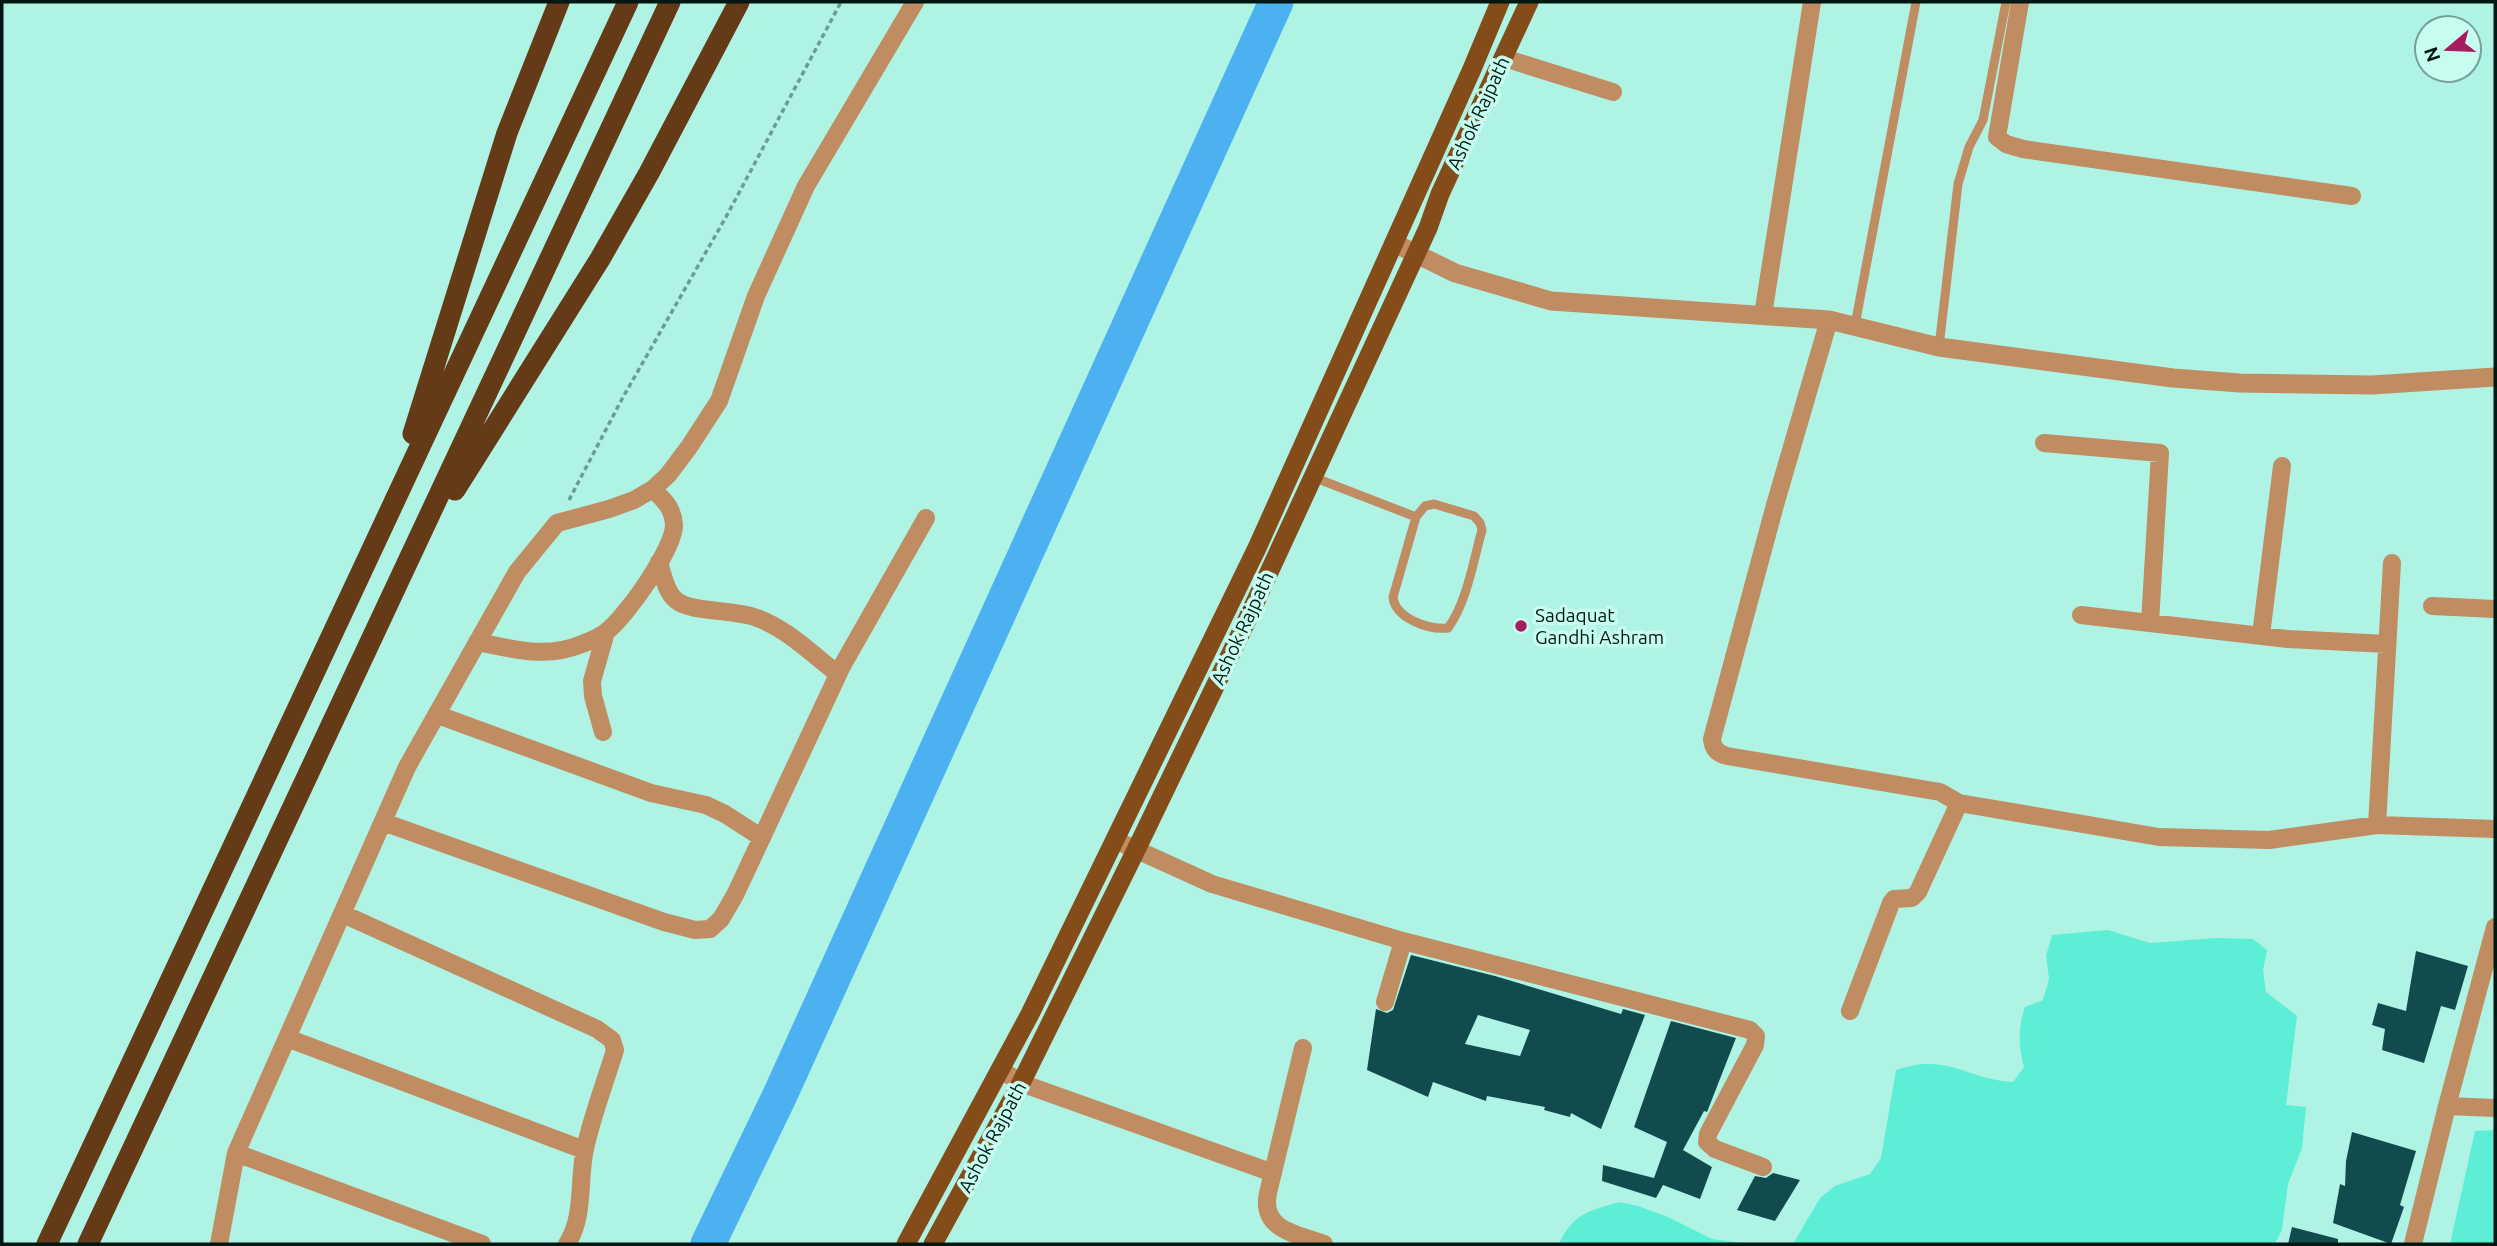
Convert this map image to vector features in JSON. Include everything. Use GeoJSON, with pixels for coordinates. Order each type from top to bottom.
{"type":"FeatureCollection","features":[{"type":"Feature","properties":{"kind":"highway"},"geometry":{"type":"LineString","coordinates":[[389,510],[507,133],[559,2]]}},
{"type":"Feature","properties":{"kind":"highway"},"geometry":{"type":"LineString","coordinates":[[47,1244],[628,2]]}},
{"type":"Feature","properties":{"kind":"highway"},"geometry":{"type":"LineString","coordinates":[[88,1244],[670,2]]}},
{"type":"Feature","properties":{"kind":"highway"},"geometry":{"type":"LineString","coordinates":[[407,567],[600,259],[649,173],[739,2]]}},
{"type":"Feature","properties":{"kind":"main road","name":"Ashok Rajpath"},"geometry":{"type":"LineString","coordinates":[[906,1244],[1031,1014],[1257,548],[1500,2]]}},
{"type":"Feature","properties":{"kind":"main road","name":"Ashok Rajpath"},"geometry":{"type":"LineString","coordinates":[[933,1244],[1021,1083],[1247,620],[1529,2]]}},
{"type":"Feature","properties":{"kind":"street"},"geometry":{"type":"LineString","coordinates":[[219,1244],[236,1153],[407,767],[477,642],[517,572],[557,523],[634,500],[653,489],[668,475],[689,447],[719,401],[756,296],[806,186],[915,2]]}},
{"type":"Feature","properties":{"kind":"street"},"geometry":{"type":"LineString","coordinates":[[1763,315],[1812,2]]}},
{"type":"Feature","properties":{"kind":"street"},"geometry":{"type":"LineString","coordinates":[[2020,2],[1997,137],[2006,144],[2023,149],[2352,196]]}},
{"type":"Feature","properties":{"kind":"street"},"geometry":{"type":"LineString","coordinates":[[1504,58],[1613,92]]}},
{"type":"Feature","properties":{"kind":"street"},"geometry":{"type":"LineString","coordinates":[[1394,243],[1455,273],[1551,301],[1829,320],[1939,347],[2173,378],[2240,383],[2372,385],[2495,377]]}},
{"type":"Feature","properties":{"kind":"street"},"geometry":{"type":"LineString","coordinates":[[1829,320],[1775,505],[1712,739],[1713,747],[1719,753],[1727,757],[1940,792],[1959,803],[2159,837],[2269,840],[2377,825],[2495,829]]}},
{"type":"Feature","properties":{"kind":"street"},"geometry":{"type":"LineString","coordinates":[[2045,443],[2160,453],[2150,623]]}},
{"type":"Feature","properties":{"kind":"street"},"geometry":{"type":"LineString","coordinates":[[2261,635],[2282,466]]}},
{"type":"Feature","properties":{"kind":"street"},"geometry":{"type":"LineString","coordinates":[[477,642],[543,654],[582,645],[606,632],[627,611],[670,546],[674,525],[670,505],[653,489]]}},
{"type":"Feature","properties":{"kind":"street"},"geometry":{"type":"LineString","coordinates":[[383,822],[664,922],[695,930],[709,929],[721,919],[736,895],[838,674],[926,518]]}},
{"type":"Feature","properties":{"kind":"street"},"geometry":{"type":"LineString","coordinates":[[659,562],[666,585],[680,603],[693,608],[738,611],[759,618],[773,625],[838,674]]}},
{"type":"Feature","properties":{"kind":"street"},"geometry":{"type":"LineString","coordinates":[[2377,825],[2392,563]]}},
{"type":"Feature","properties":{"kind":"street"},"geometry":{"type":"LineString","coordinates":[[2431,606],[2495,609]]}},
{"type":"Feature","properties":{"kind":"street"},"geometry":{"type":"LineString","coordinates":[[2081,615],[2288,639],[2387,644]]}},
{"type":"Feature","properties":{"kind":"street"},"geometry":{"type":"LineString","coordinates":[[603,732],[593,696],[592,681],[606,632]]}},
{"type":"Feature","properties":{"kind":"street"},"geometry":{"type":"LineString","coordinates":[[438,715],[651,793],[706,805],[762,838]]}},
{"type":"Feature","properties":{"kind":"street"},"geometry":{"type":"LineString","coordinates":[[1850,1011],[1891,903],[1896,898],[1916,895],[1959,803]]}},
{"type":"Feature","properties":{"kind":"street"},"geometry":{"type":"LineString","coordinates":[[1115,840],[1212,884],[1403,941],[1750,1030],[1756,1035],[1755,1045],[1708,1134],[1707,1142],[1715,1149],[1763,1167]]}},
{"type":"Feature","properties":{"kind":"street"},"geometry":{"type":"LineString","coordinates":[[343,914],[597,1029],[612,1040],[615,1050],[584,1150],[578,1214],[572,1237],[567,1244]]}},
{"type":"Feature","properties":{"kind":"street"},"geometry":{"type":"LineString","coordinates":[[2413,1244],[2446,1107],[2495,927]]}},
{"type":"Feature","properties":{"kind":"street"},"geometry":{"type":"LineString","coordinates":[[1385,1002],[1403,941]]}},
{"type":"Feature","properties":{"kind":"street"},"geometry":{"type":"LineString","coordinates":[[287,1038],[584,1150]]}},
{"type":"Feature","properties":{"kind":"street"},"geometry":{"type":"LineString","coordinates":[[1303,1048],[1266,1201],[1268,1215],[1273,1222],[1324,1244]]}},
{"type":"Feature","properties":{"kind":"street"},"geometry":{"type":"LineString","coordinates":[[1000,1069],[1021,1083],[1273,1173]]}},
{"type":"Feature","properties":{"kind":"street"},"geometry":{"type":"LineString","coordinates":[[2446,1107],[2495,1108]]}},
{"type":"Feature","properties":{"kind":"street"},"geometry":{"type":"LineString","coordinates":[[236,1153],[482,1244]]}},
{"type":"Feature","properties":{"kind":"lane"},"geometry":{"type":"LineString","coordinates":[[1855,325],[1916,2]]}},
{"type":"Feature","properties":{"kind":"lane"},"geometry":{"type":"LineString","coordinates":[[1939,347],[1958,184],[1969,147],[1983,120],[2006,2]]}},
{"type":"Feature","properties":{"kind":"lane"},"geometry":{"type":"LineString","coordinates":[[1292,468],[1416,517]]}},
{"type":"Feature","properties":{"kind":"lane"},"geometry":{"type":"LineString","coordinates":[[1434,504],[1474,516],[1480,523],[1482,530],[1469,577],[1448,628],[1438,629],[1417,621],[1400,613],[1394,606],[1393,597],[1416,517],[1425,506],[1434,504]]}},
{"type":"Feature","properties":{"kind":"path"},"geometry":{"type":"LineString","coordinates":[[557,523],[622,399],[726,217],[841,2]]}},
{"type":"Feature","properties":{"kind":"green space"},"geometry":{"type":"Polygon","coordinates":[[[2108,930],[2150,943],[2216,938],[2253,939],[2267,950],[2263,970],[2266,992],[2297,1016],[2286,1105],[2306,1107],[2302,1148],[2288,1184],[2282,1230],[2275,1244],[1793,1244],[1820,1198],[1835,1186],[1870,1174],[1881,1158],[1896,1070],[1914,1065],[1944,1065],[2013,1082],[2024,1067],[2020,1037],[2025,1007],[2043,1000],[2049,979],[2046,956],[2052,935],[2108,930]]]}},
{"type":"Feature","properties":{"kind":"green space"},"geometry":{"type":"Polygon","coordinates":[[[2495,1130],[2495,1244],[2450,1244],[2475,1131],[2495,1130]]]}},
{"type":"Feature","properties":{"kind":"green space"},"geometry":{"type":"Polygon","coordinates":[[[1620,1202],[1668,1217],[1712,1239],[1750,1244],[1559,1244],[1576,1219],[1620,1202]]]}},
{"type":"Feature","properties":{"kind":"building"},"geometry":{"type":"Polygon","coordinates":[[[2416,951],[2468,966],[2455,1010],[2441,1006],[2424,1063],[2382,1050],[2385,1029],[2372,1025],[2378,1003],[2406,1011],[2416,951]]]}},
{"type":"Feature","properties":{"kind":"building"},"geometry":{"type":"Polygon","coordinates":[[[1411,955],[1495,976],[1621,1014],[1623,1009],[1645,1015],[1601,1129],[1571,1113],[1570,1117],[1544,1110],[1545,1107],[1487,1096],[1486,1101],[1433,1082],[1428,1097],[1367,1070],[1376,1009],[1387,1013],[1393,1010],[1411,955]],[[1478,1015],[1465,1044],[1520,1056],[1530,1030],[1478,1015]]]}},
{"type":"Feature","properties":{"kind":"building"},"geometry":{"type":"Polygon","coordinates":[[[1671,1021],[1736,1038],[1707,1112],[1704,1111],[1683,1150],[1712,1167],[1700,1199],[1663,1185],[1656,1198],[1602,1181],[1603,1165],[1654,1178],[1667,1142],[1634,1127],[1671,1021]]]}},
{"type":"Feature","properties":{"kind":"building"},"geometry":{"type":"Polygon","coordinates":[[[2352,1132],[2416,1151],[2400,1205],[2404,1207],[2391,1244],[2333,1223],[2340,1184],[2345,1186],[2346,1161],[2352,1132]]]}},
{"type":"Feature","properties":{"kind":"building"},"geometry":{"type":"Polygon","coordinates":[[[1773,1173],[1800,1180],[1775,1221],[1737,1210],[1755,1176],[1766,1178],[1773,1173]]]}},
{"type":"Feature","properties":{"kind":"building"},"geometry":{"type":"Polygon","coordinates":[[[2292,1227],[2338,1239],[2338,1244],[2288,1244],[2292,1227]]]}},
{"type":"Feature","properties":{"kind":"waterway"},"geometry":{"type":"LineString","coordinates":[[708,1244],[780,1095],[1276,2]]}},
{"type":"Feature","properties":{"kind":"place","name":"Sadaquat Gandhi Ashram"},"geometry":{"type":"Point","coordinates":[1521,626]}}]}
